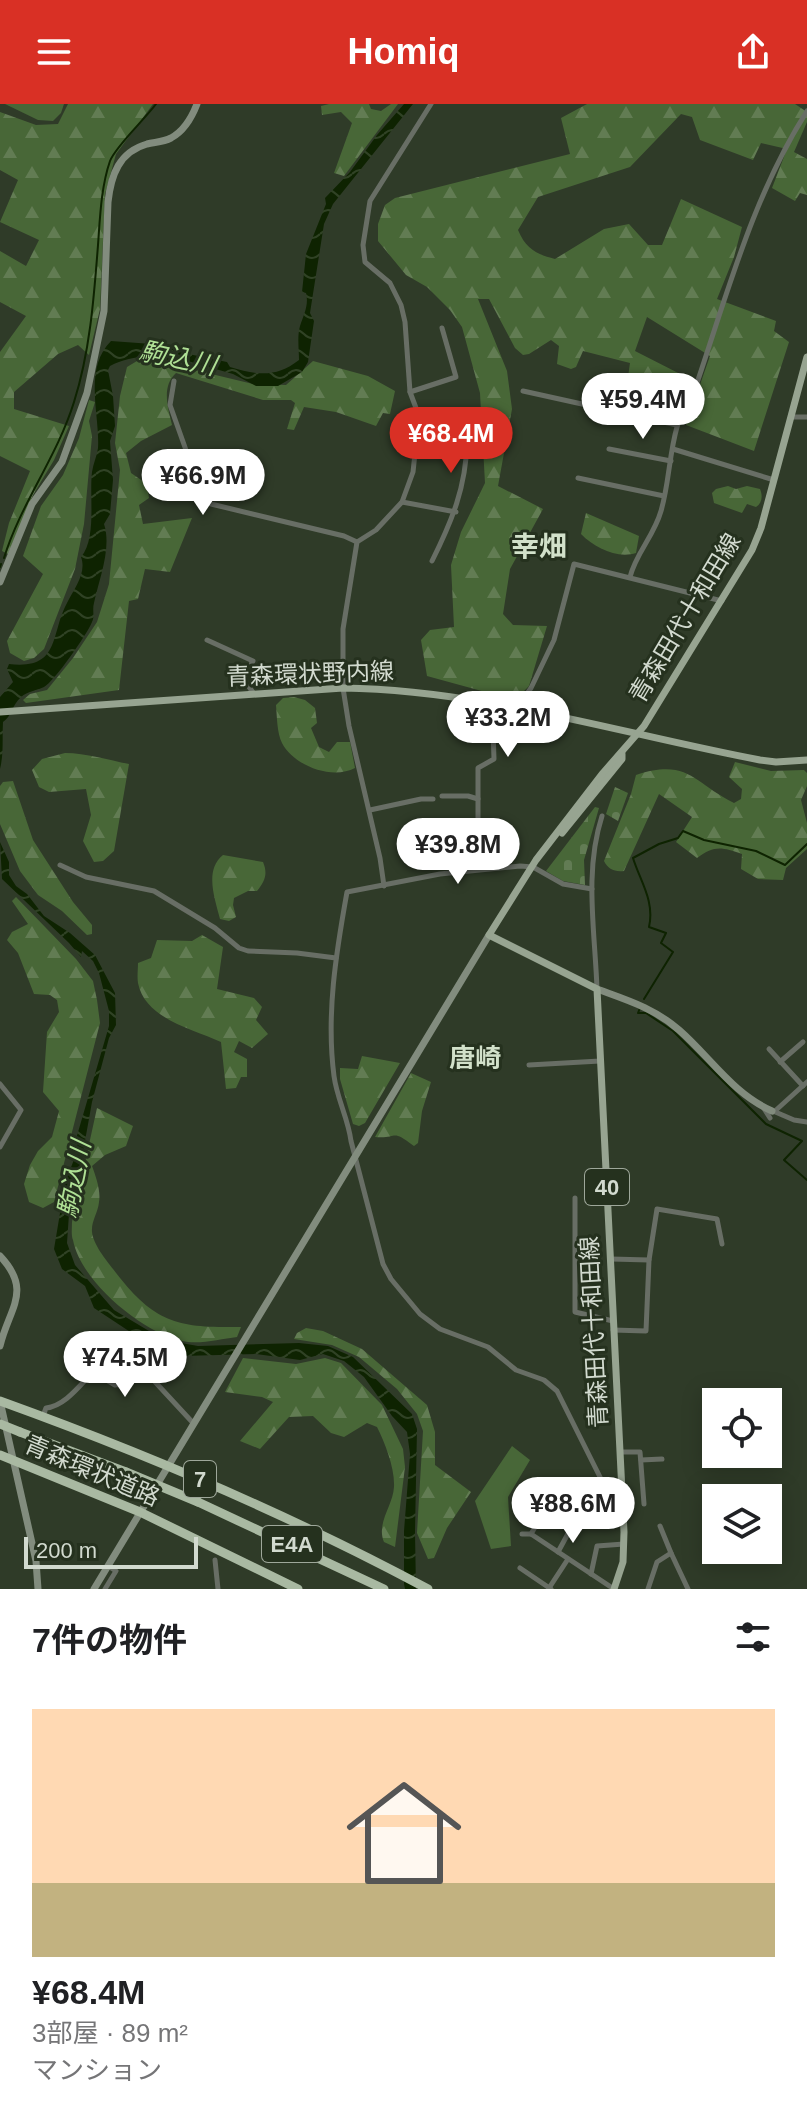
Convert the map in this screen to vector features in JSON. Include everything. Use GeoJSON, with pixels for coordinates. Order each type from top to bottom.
{"type":"FeatureCollection","features":[{"type":"Feature","properties":{"kind":"highway","name":"青森環状道路"},"geometry":{"type":"LineString","coordinates":[[0,1401],[170,1466],[288,1518],[428,1589]]}},
{"type":"Feature","properties":{"kind":"highway","name":"E4A"},"geometry":{"type":"LineString","coordinates":[[0,1424],[198,1502],[384,1589]]}},
{"type":"Feature","properties":{"kind":"highway","name":"青森環状道路"},"geometry":{"type":"LineString","coordinates":[[0,1455],[140,1512],[298,1589]]}},
{"type":"Feature","properties":{"kind":"main road","name":"青森田代十和田線"},"geometry":{"type":"LineString","coordinates":[[489,935],[536,860],[638,734],[752,550],[761,528],[807,357]]}},
{"type":"Feature","properties":{"kind":"main road","name":"青森環状野内線"},"geometry":{"type":"LineString","coordinates":[[0,712],[343,688],[412,691],[517,709],[776,762],[807,760]]}},
{"type":"Feature","properties":{"kind":"main road"},"geometry":{"type":"LineString","coordinates":[[489,935],[597,989]]}},
{"type":"Feature","properties":{"kind":"main road","name":"青森田代十和田線"},"geometry":{"type":"LineString","coordinates":[[597,989],[624,1544],[623,1562],[614,1589]]}},
{"type":"Feature","properties":{"kind":"street"},"geometry":{"type":"LineString","coordinates":[[0,582],[32,504],[62,462],[87,393],[104,311],[108,202],[115,171],[131,151],[178,133],[197,104]]}},
{"type":"Feature","properties":{"kind":"street"},"geometry":{"type":"LineString","coordinates":[[384,886],[370,810],[349,726],[343,688],[343,629],[357,542],[376,530],[402,502],[410,484],[419,416],[410,392],[401,305],[390,283],[365,262],[363,245],[370,201],[431,104]]}},
{"type":"Feature","properties":{"kind":"street"},"geometry":{"type":"LineString","coordinates":[[630,577],[634,563],[656,526],[677,425],[696,385],[732,274],[757,210],[807,111]]}},
{"type":"Feature","properties":{"kind":"street"},"geometry":{"type":"LineString","coordinates":[[410,392],[456,377],[442,328]]}},
{"type":"Feature","properties":{"kind":"street"},"geometry":{"type":"LineString","coordinates":[[174,381],[170,405],[187,453],[194,491],[201,499],[357,542]]}},
{"type":"Feature","properties":{"kind":"street"},"geometry":{"type":"LineString","coordinates":[[523,391],[677,425]]}},
{"type":"Feature","properties":{"kind":"street"},"geometry":{"type":"LineString","coordinates":[[790,417],[807,417]]}},
{"type":"Feature","properties":{"kind":"street"},"geometry":{"type":"LineString","coordinates":[[432,561],[456,512],[467,468],[467,442]]}},
{"type":"Feature","properties":{"kind":"street"},"geometry":{"type":"LineString","coordinates":[[609,449],[671,461]]}},
{"type":"Feature","properties":{"kind":"street"},"geometry":{"type":"LineString","coordinates":[[673,449],[774,480]]}},
{"type":"Feature","properties":{"kind":"street"},"geometry":{"type":"LineString","coordinates":[[578,478],[664,496]]}},
{"type":"Feature","properties":{"kind":"street"},"geometry":{"type":"LineString","coordinates":[[402,502],[456,512]]}},
{"type":"Feature","properties":{"kind":"street"},"geometry":{"type":"LineString","coordinates":[[517,709],[531,688],[554,640],[574,564],[722,601]]}},
{"type":"Feature","properties":{"kind":"street"},"geometry":{"type":"LineString","coordinates":[[207,640],[253,661],[243,678],[254,695]]}},
{"type":"Feature","properties":{"kind":"street"},"geometry":{"type":"LineString","coordinates":[[478,869],[478,768],[494,759],[493,730],[504,707]]}},
{"type":"Feature","properties":{"kind":"street"},"geometry":{"type":"LineString","coordinates":[[442,796],[478,799]]}},
{"type":"Feature","properties":{"kind":"street"},"geometry":{"type":"LineString","coordinates":[[370,810],[433,799]]}},
{"type":"Feature","properties":{"kind":"street"},"geometry":{"type":"LineString","coordinates":[[602,816],[592,853],[597,989],[641,1004],[666,1019],[743,1094],[770,1112],[807,1122]]}},
{"type":"Feature","properties":{"kind":"street"},"geometry":{"type":"LineString","coordinates":[[60,865],[86,877],[154,891],[215,928],[239,948],[336,958]]}},
{"type":"Feature","properties":{"kind":"street"},"geometry":{"type":"LineString","coordinates":[[592,889],[563,884],[534,866],[478,869],[347,892],[332,1002],[334,1074],[383,1264],[391,1279],[420,1314],[440,1329],[488,1347],[516,1370],[544,1380],[557,1391],[607,1491],[622,1510]]}},
{"type":"Feature","properties":{"kind":"street"},"geometry":{"type":"LineString","coordinates":[[94,1589],[489,935]]}},
{"type":"Feature","properties":{"kind":"street"},"geometry":{"type":"LineString","coordinates":[[780,1062],[803,1042]]}},
{"type":"Feature","properties":{"kind":"street"},"geometry":{"type":"LineString","coordinates":[[769,1049],[805,1084],[770,1112]]}},
{"type":"Feature","properties":{"kind":"street"},"geometry":{"type":"LineString","coordinates":[[529,1065],[600,1061]]}},
{"type":"Feature","properties":{"kind":"street"},"geometry":{"type":"LineString","coordinates":[[0,1084],[21,1110],[0,1147]]}},
{"type":"Feature","properties":{"kind":"street"},"geometry":{"type":"LineString","coordinates":[[575,1198],[575,1312],[613,1321]]}},
{"type":"Feature","properties":{"kind":"street"},"geometry":{"type":"LineString","coordinates":[[613,1330],[646,1331],[649,1260],[657,1209],[717,1219],[722,1244]]}},
{"type":"Feature","properties":{"kind":"street"},"geometry":{"type":"LineString","coordinates":[[0,1256],[12,1271],[19,1294],[0,1346]]}},
{"type":"Feature","properties":{"kind":"street"},"geometry":{"type":"LineString","coordinates":[[611,1259],[649,1260]]}},
{"type":"Feature","properties":{"kind":"street"},"geometry":{"type":"LineString","coordinates":[[43,1416],[46,1408],[64,1401],[93,1372],[115,1385],[127,1383],[145,1371],[195,1425]]}},
{"type":"Feature","properties":{"kind":"street"},"geometry":{"type":"LineString","coordinates":[[0,1401],[36,1561],[38,1589]]}},
{"type":"Feature","properties":{"kind":"street"},"geometry":{"type":"LineString","coordinates":[[619,1452],[638,1451],[644,1504]]}},
{"type":"Feature","properties":{"kind":"street"},"geometry":{"type":"LineString","coordinates":[[641,1460],[662,1459]]}},
{"type":"Feature","properties":{"kind":"street"},"geometry":{"type":"LineString","coordinates":[[531,1534],[544,1512],[551,1513],[570,1530],[558,1552]]}},
{"type":"Feature","properties":{"kind":"street"},"geometry":{"type":"LineString","coordinates":[[660,1526],[688,1589]]}},
{"type":"Feature","properties":{"kind":"street"},"geometry":{"type":"LineString","coordinates":[[522,1534],[531,1534],[614,1589]]}},
{"type":"Feature","properties":{"kind":"street"},"geometry":{"type":"LineString","coordinates":[[591,1574],[597,1546],[624,1544]]}},
{"type":"Feature","properties":{"kind":"street"},"geometry":{"type":"LineString","coordinates":[[648,1589],[657,1562],[671,1553]]}},
{"type":"Feature","properties":{"kind":"street"},"geometry":{"type":"LineString","coordinates":[[520,1568],[550,1588],[568,1559]]}},
{"type":"Feature","properties":{"kind":"street"},"geometry":{"type":"LineString","coordinates":[[215,1560],[218,1589]]}},
{"type":"Feature","properties":{"kind":"street"},"geometry":{"type":"LineString","coordinates":[[105,1589],[116,1571],[107,1566]]}},
{"type":"Feature","properties":{"kind":"green space"},"geometry":{"type":"Polygon","coordinates":[[[5,104],[64,104],[53,121],[38,120],[5,104]]]}},
{"type":"Feature","properties":{"kind":"green space"},"geometry":{"type":"Polygon","coordinates":[[[68,104],[153,104],[116,154],[105,194],[100,309],[89,355],[78,345],[58,354],[14,392],[14,409],[69,426],[54,460],[33,495],[8,554],[2,551],[9,523],[30,471],[0,456],[0,352],[26,316],[0,302],[0,251],[26,266],[39,240],[0,222],[18,180],[0,170],[0,112],[36,125],[58,124],[68,104]]]}},
{"type":"Feature","properties":{"kind":"green space"},"geometry":{"type":"Polygon","coordinates":[[[369,104],[371,109],[381,111],[391,104],[398,104],[344,176],[334,173],[352,123],[341,112],[322,115],[321,106],[369,104]]]}},
{"type":"Feature","properties":{"kind":"green space"},"geometry":{"type":"Polygon","coordinates":[[[587,104],[795,104],[807,112],[807,122],[794,152],[807,159],[807,195],[800,193],[795,201],[772,188],[787,149],[761,143],[753,160],[700,140],[692,117],[681,114],[630,167],[538,197],[518,230],[532,250],[555,259],[604,229],[629,224],[648,245],[662,245],[681,199],[742,227],[717,299],[776,321],[774,331],[789,342],[754,451],[686,425],[710,356],[647,317],[635,351],[688,378],[675,403],[627,384],[630,363],[583,351],[576,367],[571,369],[557,364],[559,346],[551,340],[523,355],[515,348],[489,299],[478,299],[507,371],[512,409],[498,486],[543,509],[510,569],[503,614],[513,625],[547,626],[529,686],[515,700],[427,676],[421,640],[430,630],[454,627],[451,565],[461,532],[485,483],[480,393],[462,327],[427,287],[406,275],[378,241],[378,224],[385,205],[395,198],[570,154],[561,118],[587,104]]]}},
{"type":"Feature","properties":{"kind":"green space"},"geometry":{"type":"Polygon","coordinates":[[[153,360],[253,384],[286,385],[313,361],[368,376],[395,391],[390,414],[383,413],[376,426],[336,412],[304,407],[294,430],[287,429],[295,403],[291,400],[263,400],[176,373],[167,391],[172,425],[141,441],[126,453],[131,473],[147,484],[149,498],[139,505],[143,524],[192,518],[170,572],[145,569],[138,599],[129,601],[119,690],[26,703],[23,700],[30,694],[47,690],[97,622],[109,584],[120,470],[115,443],[120,396],[127,367],[137,361],[153,360]]]}},
{"type":"Feature","properties":{"kind":"green space"},"geometry":{"type":"Polygon","coordinates":[[[89,400],[95,402],[89,421],[92,436],[84,524],[75,569],[44,649],[34,658],[24,661],[10,653],[7,641],[43,574],[23,556],[41,506],[63,475],[79,438],[89,400]]]}},
{"type":"Feature","properties":{"kind":"green space"},"geometry":{"type":"Polygon","coordinates":[[[728,486],[760,489],[761,501],[756,507],[747,504],[742,513],[714,503],[712,493],[728,486]]]}},
{"type":"Feature","properties":{"kind":"green space"},"geometry":{"type":"Polygon","coordinates":[[[586,513],[639,536],[636,553],[614,553],[587,539],[581,534],[586,513]]]}},
{"type":"Feature","properties":{"kind":"green space"},"geometry":{"type":"Polygon","coordinates":[[[283,698],[305,700],[315,708],[317,723],[311,728],[319,747],[329,752],[337,742],[350,742],[355,768],[336,772],[314,769],[288,751],[279,735],[276,705],[283,698]]]}},
{"type":"Feature","properties":{"kind":"green space"},"geometry":{"type":"Polygon","coordinates":[[[65,753],[129,764],[114,851],[103,861],[94,862],[83,841],[91,815],[86,789],[49,792],[39,787],[32,770],[42,759],[65,753]]]}},
{"type":"Feature","properties":{"kind":"green space"},"geometry":{"type":"Polygon","coordinates":[[[735,762],[771,771],[804,770],[807,773],[807,786],[801,800],[807,823],[807,849],[786,868],[783,880],[758,879],[741,869],[742,854],[729,850],[713,849],[697,858],[676,842],[692,817],[659,794],[624,871],[607,866],[604,861],[636,775],[668,769],[679,771],[734,803],[741,799],[742,789],[729,777],[735,762]]]}},
{"type":"Feature","properties":{"kind":"green space"},"geometry":{"type":"Polygon","coordinates":[[[13,781],[33,840],[73,902],[92,925],[92,934],[87,935],[62,911],[38,895],[20,871],[0,824],[0,786],[3,782],[13,781]]]}},
{"type":"Feature","properties":{"kind":"green space"},"geometry":{"type":"Polygon","coordinates":[[[615,787],[628,793],[618,821],[606,814],[615,787]]]}},
{"type":"Feature","properties":{"kind":"green space"},"geometry":{"type":"Polygon","coordinates":[[[595,807],[599,808],[584,860],[585,885],[563,881],[546,871],[595,807]]]}},
{"type":"Feature","properties":{"kind":"green space"},"geometry":{"type":"Polygon","coordinates":[[[223,855],[263,862],[265,870],[264,881],[257,891],[248,891],[234,898],[236,917],[229,921],[220,919],[212,885],[214,869],[223,855]]]}},
{"type":"Feature","properties":{"kind":"green space"},"geometry":{"type":"Polygon","coordinates":[[[16,897],[93,981],[100,1023],[54,1202],[43,1208],[29,1202],[24,1184],[38,1151],[52,1137],[59,1111],[43,1092],[47,1032],[59,1012],[57,1000],[50,995],[34,994],[18,953],[7,940],[12,932],[28,924],[12,901],[16,897]]]}},
{"type":"Feature","properties":{"kind":"green space"},"geometry":{"type":"Polygon","coordinates":[[[202,935],[223,947],[217,989],[254,998],[262,1007],[256,1020],[268,1034],[252,1048],[239,1041],[234,1052],[247,1059],[247,1077],[241,1077],[236,1088],[226,1089],[221,1042],[160,1014],[142,995],[138,983],[138,963],[151,958],[157,940],[192,941],[202,935]]]}},
{"type":"Feature","properties":{"kind":"green space"},"geometry":{"type":"Polygon","coordinates":[[[362,1056],[400,1063],[365,1123],[359,1126],[353,1124],[340,1079],[340,1068],[358,1069],[362,1056]]]}},
{"type":"Feature","properties":{"kind":"green space"},"geometry":{"type":"Polygon","coordinates":[[[411,1073],[431,1082],[422,1111],[418,1143],[414,1146],[397,1136],[375,1137],[411,1073]]]}},
{"type":"Feature","properties":{"kind":"green space"},"geometry":{"type":"Polygon","coordinates":[[[97,1108],[133,1126],[126,1146],[105,1155],[92,1166],[99,1198],[92,1232],[100,1252],[128,1287],[154,1311],[168,1319],[199,1326],[241,1327],[237,1337],[195,1342],[166,1336],[116,1303],[100,1288],[78,1256],[72,1238],[72,1222],[97,1108]]]}},
{"type":"Feature","properties":{"kind":"green space"},"geometry":{"type":"Polygon","coordinates":[[[306,1328],[323,1331],[362,1349],[427,1405],[435,1432],[435,1465],[471,1492],[447,1528],[434,1558],[428,1559],[417,1533],[423,1431],[417,1414],[397,1389],[359,1357],[332,1345],[294,1339],[306,1328]]]}},
{"type":"Feature","properties":{"kind":"green space"},"geometry":{"type":"Polygon","coordinates":[[[243,1358],[296,1364],[325,1358],[341,1363],[382,1405],[403,1449],[405,1467],[395,1547],[384,1542],[382,1535],[394,1480],[389,1456],[377,1427],[367,1423],[344,1437],[331,1433],[313,1416],[289,1417],[260,1449],[240,1441],[273,1402],[262,1397],[225,1392],[243,1358]]]}},
{"type":"Feature","properties":{"kind":"green space"},"geometry":{"type":"Polygon","coordinates":[[[512,1446],[530,1460],[508,1497],[511,1546],[491,1549],[475,1501],[512,1446]]]}},
{"type":"Feature","properties":{"kind":"water","name":"駒込川"},"geometry":{"type":"Polygon","coordinates":[[[404,104],[413,104],[333,204],[324,224],[310,313],[314,321],[308,362],[302,372],[278,386],[256,386],[233,374],[184,360],[178,363],[152,357],[135,358],[110,366],[115,426],[110,441],[113,480],[110,514],[104,524],[106,553],[93,606],[93,620],[55,676],[44,687],[21,697],[3,722],[0,769],[0,697],[13,682],[7,669],[9,664],[26,664],[46,656],[81,575],[81,557],[91,529],[92,472],[98,448],[95,378],[102,352],[111,341],[166,345],[179,352],[227,362],[230,367],[258,373],[282,370],[299,360],[299,330],[307,302],[306,293],[302,292],[306,254],[326,204],[325,198],[350,172],[404,104]]]}},
{"type":"Feature","properties":{"kind":"water","name":"駒込川"},"geometry":{"type":"Polygon","coordinates":[[[0,842],[9,862],[9,875],[16,886],[27,894],[44,916],[95,955],[115,993],[116,1025],[109,1038],[92,1102],[69,1214],[67,1243],[75,1265],[114,1310],[164,1340],[198,1346],[299,1343],[328,1346],[353,1357],[412,1414],[417,1429],[416,1589],[405,1589],[404,1584],[404,1531],[410,1454],[407,1432],[364,1377],[344,1361],[323,1354],[300,1360],[256,1354],[182,1356],[153,1347],[94,1308],[85,1286],[62,1269],[54,1249],[65,1183],[78,1149],[76,1139],[109,1026],[109,1011],[93,961],[82,951],[81,957],[2,879],[0,842]]]}},
{"type":"Feature","properties":{"kind":"waterway"},"geometry":{"type":"LineString","coordinates":[[4,558],[74,402],[90,324],[100,213],[110,161],[156,104]]}},
{"type":"Feature","properties":{"kind":"waterway"},"geometry":{"type":"LineString","coordinates":[[644,999],[673,952],[661,943],[666,933],[649,927],[650,908],[633,858],[678,838],[683,831],[704,840],[756,851],[785,865],[807,844]]}},
{"type":"Feature","properties":{"kind":"waterway"},"geometry":{"type":"LineString","coordinates":[[640,1008],[638,1013],[646,1013],[673,1031],[766,1124],[802,1141],[784,1160],[807,1180]]}},
{"type":"Feature","properties":{"kind":"district","name":"幸畑"},"geometry":{"type":"Point","coordinates":[539,546]}},
{"type":"Feature","properties":{"kind":"district","name":"唐崎"},"geometry":{"type":"Point","coordinates":[475,1058]}}]}
